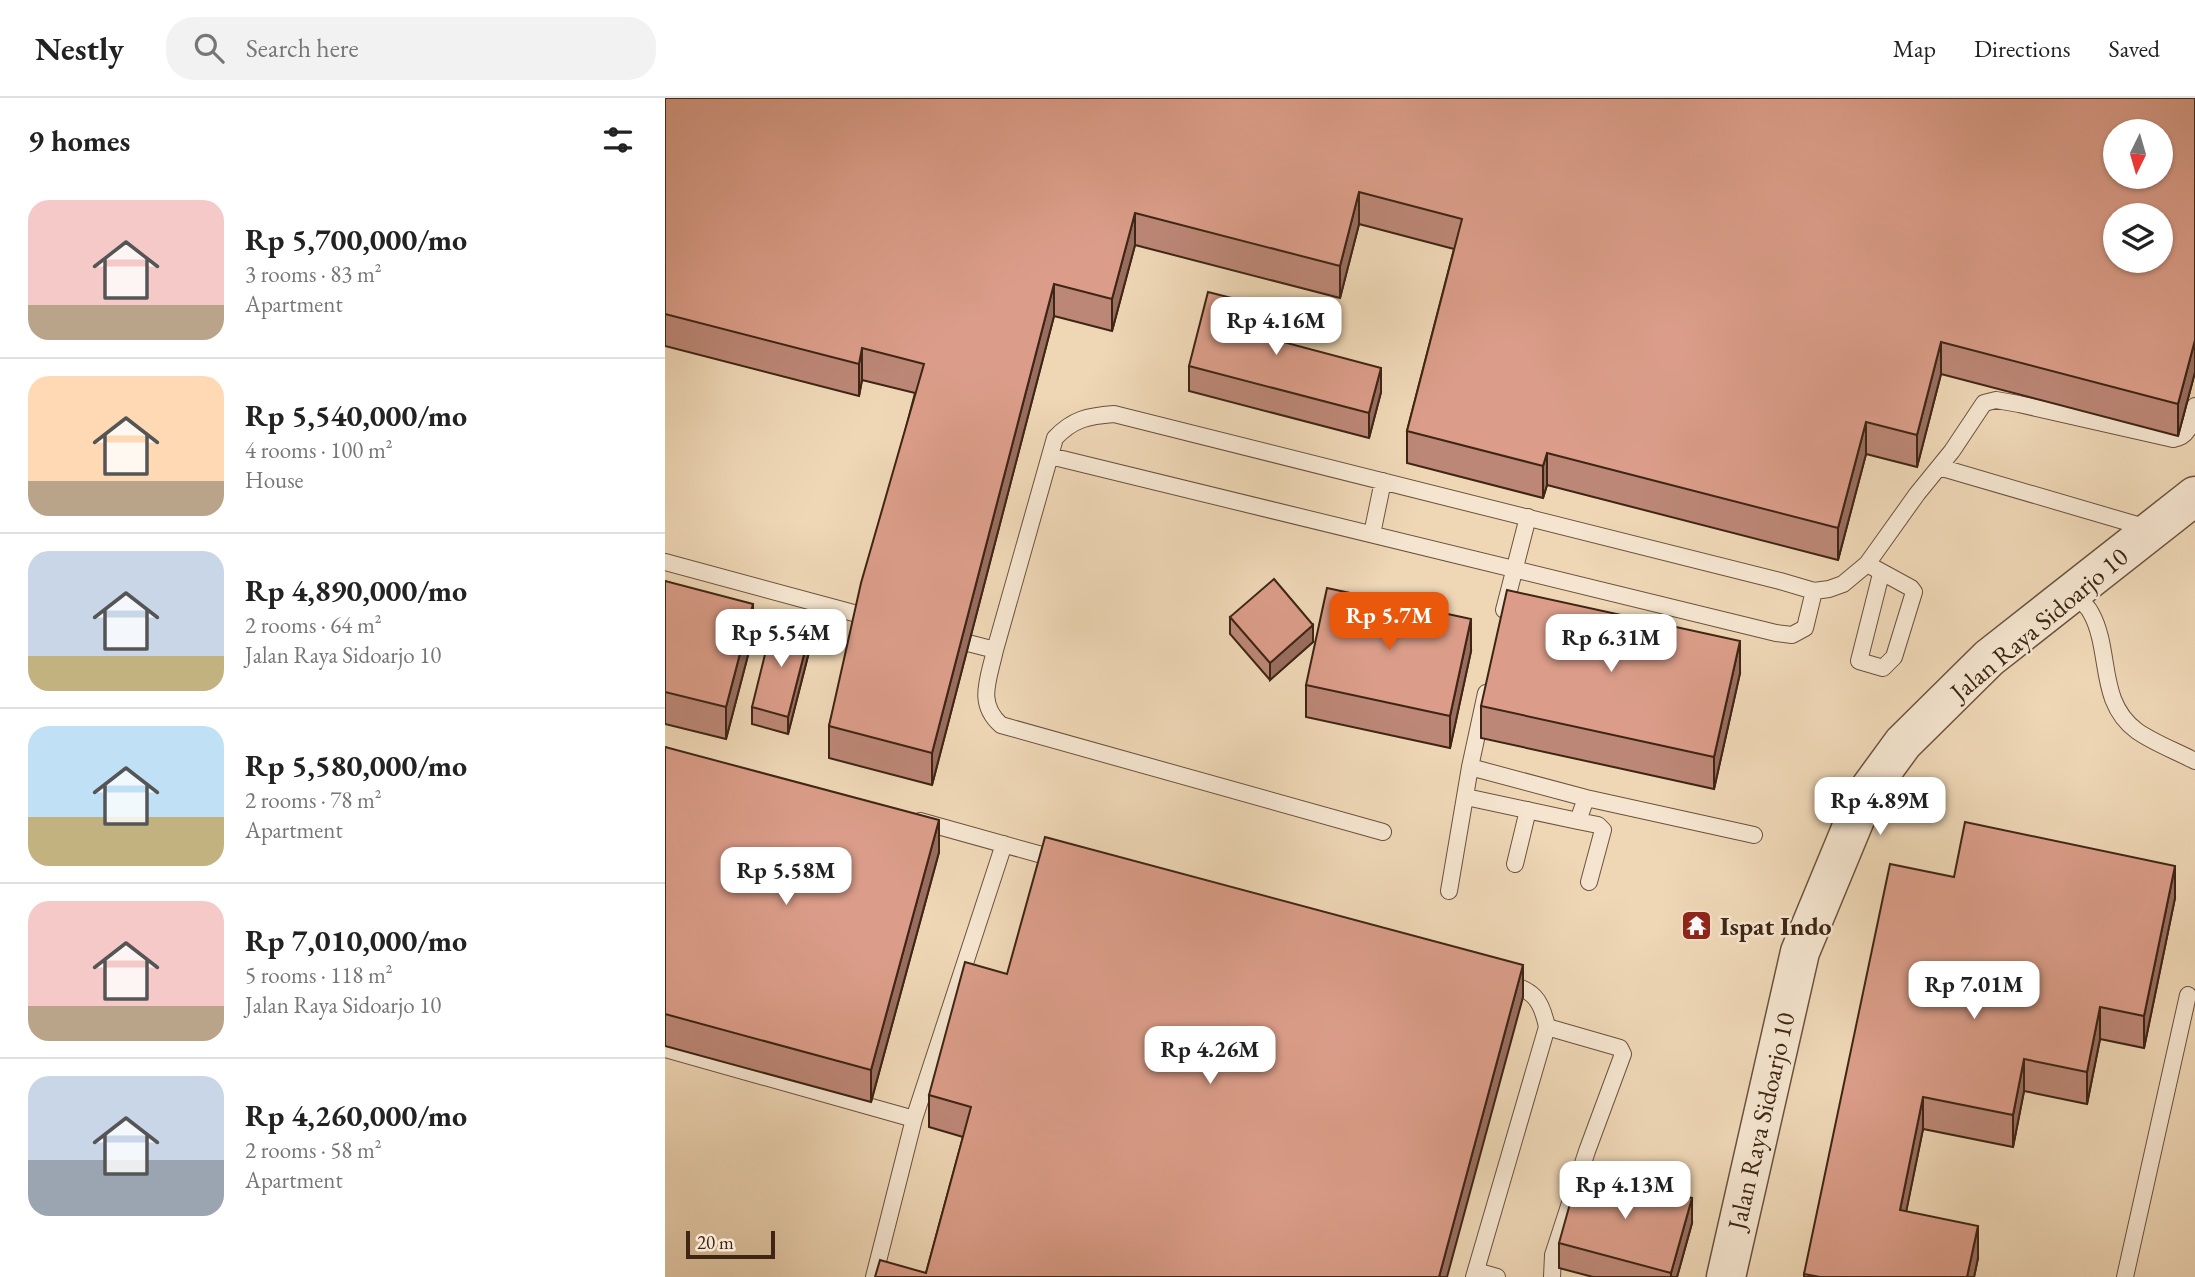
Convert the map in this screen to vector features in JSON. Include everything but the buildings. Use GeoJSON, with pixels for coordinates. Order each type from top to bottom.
{"type":"FeatureCollection","features":[{"type":"Feature","properties":{"kind":"street","name":"Jalan Raya Sidoarjo 10"},"geometry":{"type":"LineString","coordinates":[[1726,1277],[1800,952],[1865,796],[1903,743],[1989,658],[2195,496]]}},
{"type":"Feature","properties":{"kind":"lane"},"geometry":{"type":"LineString","coordinates":[[1874,569],[1914,592],[1894,657],[1883,668],[1859,662],[1874,569],[1917,494],[1983,403],[1996,400],[2173,439],[2181,438],[2188,432],[2195,406]]}},
{"type":"Feature","properties":{"kind":"lane"},"geometry":{"type":"LineString","coordinates":[[1383,832],[1001,725],[990,715],[985,701],[995,650],[1055,438],[1067,425],[1091,416],[1114,414],[1814,591],[1843,584],[1874,569]]}},
{"type":"Feature","properties":{"kind":"lane"},"geometry":{"type":"LineString","coordinates":[[1050,456],[1776,633],[1792,635],[1805,628],[1814,591]]}},
{"type":"Feature","properties":{"kind":"lane"},"geometry":{"type":"LineString","coordinates":[[1939,467],[2153,529]]}},
{"type":"Feature","properties":{"kind":"lane"},"geometry":{"type":"LineString","coordinates":[[1372,534],[1383,481]]}},
{"type":"Feature","properties":{"kind":"lane"},"geometry":{"type":"LineString","coordinates":[[1501,622],[1528,517]]}},
{"type":"Feature","properties":{"kind":"lane"},"geometry":{"type":"LineString","coordinates":[[665,562],[861,615]]}},
{"type":"Feature","properties":{"kind":"lane"},"geometry":{"type":"LineString","coordinates":[[2073,593],[2090,610],[2098,629],[2106,680],[2114,705],[2136,730],[2195,761]]}},
{"type":"Feature","properties":{"kind":"lane"},"geometry":{"type":"LineString","coordinates":[[968,643],[995,650]]}},
{"type":"Feature","properties":{"kind":"lane"},"geometry":{"type":"LineString","coordinates":[[1449,891],[1470,767],[1490,675]]}},
{"type":"Feature","properties":{"kind":"lane"},"geometry":{"type":"LineString","coordinates":[[1470,767],[1586,798],[1754,835]]}},
{"type":"Feature","properties":{"kind":"lane"},"geometry":{"type":"LineString","coordinates":[[1466,797],[1598,825],[1603,830],[1590,881]]}},
{"type":"Feature","properties":{"kind":"lane"},"geometry":{"type":"LineString","coordinates":[[1578,821],[1586,798]]}},
{"type":"Feature","properties":{"kind":"lane"},"geometry":{"type":"LineString","coordinates":[[1515,864],[1528,810]]}},
{"type":"Feature","properties":{"kind":"lane"},"geometry":{"type":"LineString","coordinates":[[900,815],[1070,862]]}},
{"type":"Feature","properties":{"kind":"lane"},"geometry":{"type":"LineString","coordinates":[[874,1277],[914,1119],[1004,844]]}},
{"type":"Feature","properties":{"kind":"lane"},"geometry":{"type":"LineString","coordinates":[[1491,979],[1517,986],[1534,996],[1543,1006],[1548,1027],[1475,1274],[1497,1277]]}},
{"type":"Feature","properties":{"kind":"lane"},"geometry":{"type":"LineString","coordinates":[[2125,1277],[2188,995]]}},
{"type":"Feature","properties":{"kind":"lane"},"geometry":{"type":"LineString","coordinates":[[1548,1027],[1620,1048],[1623,1054],[1553,1255],[1552,1277]]}},
{"type":"Feature","properties":{"kind":"lane"},"geometry":{"type":"LineString","coordinates":[[665,1049],[914,1119]]}},
{"type":"Feature","properties":{"kind":"place","name":"Ispat Indo"},"geometry":{"type":"Point","coordinates":[1697,926]}}]}
